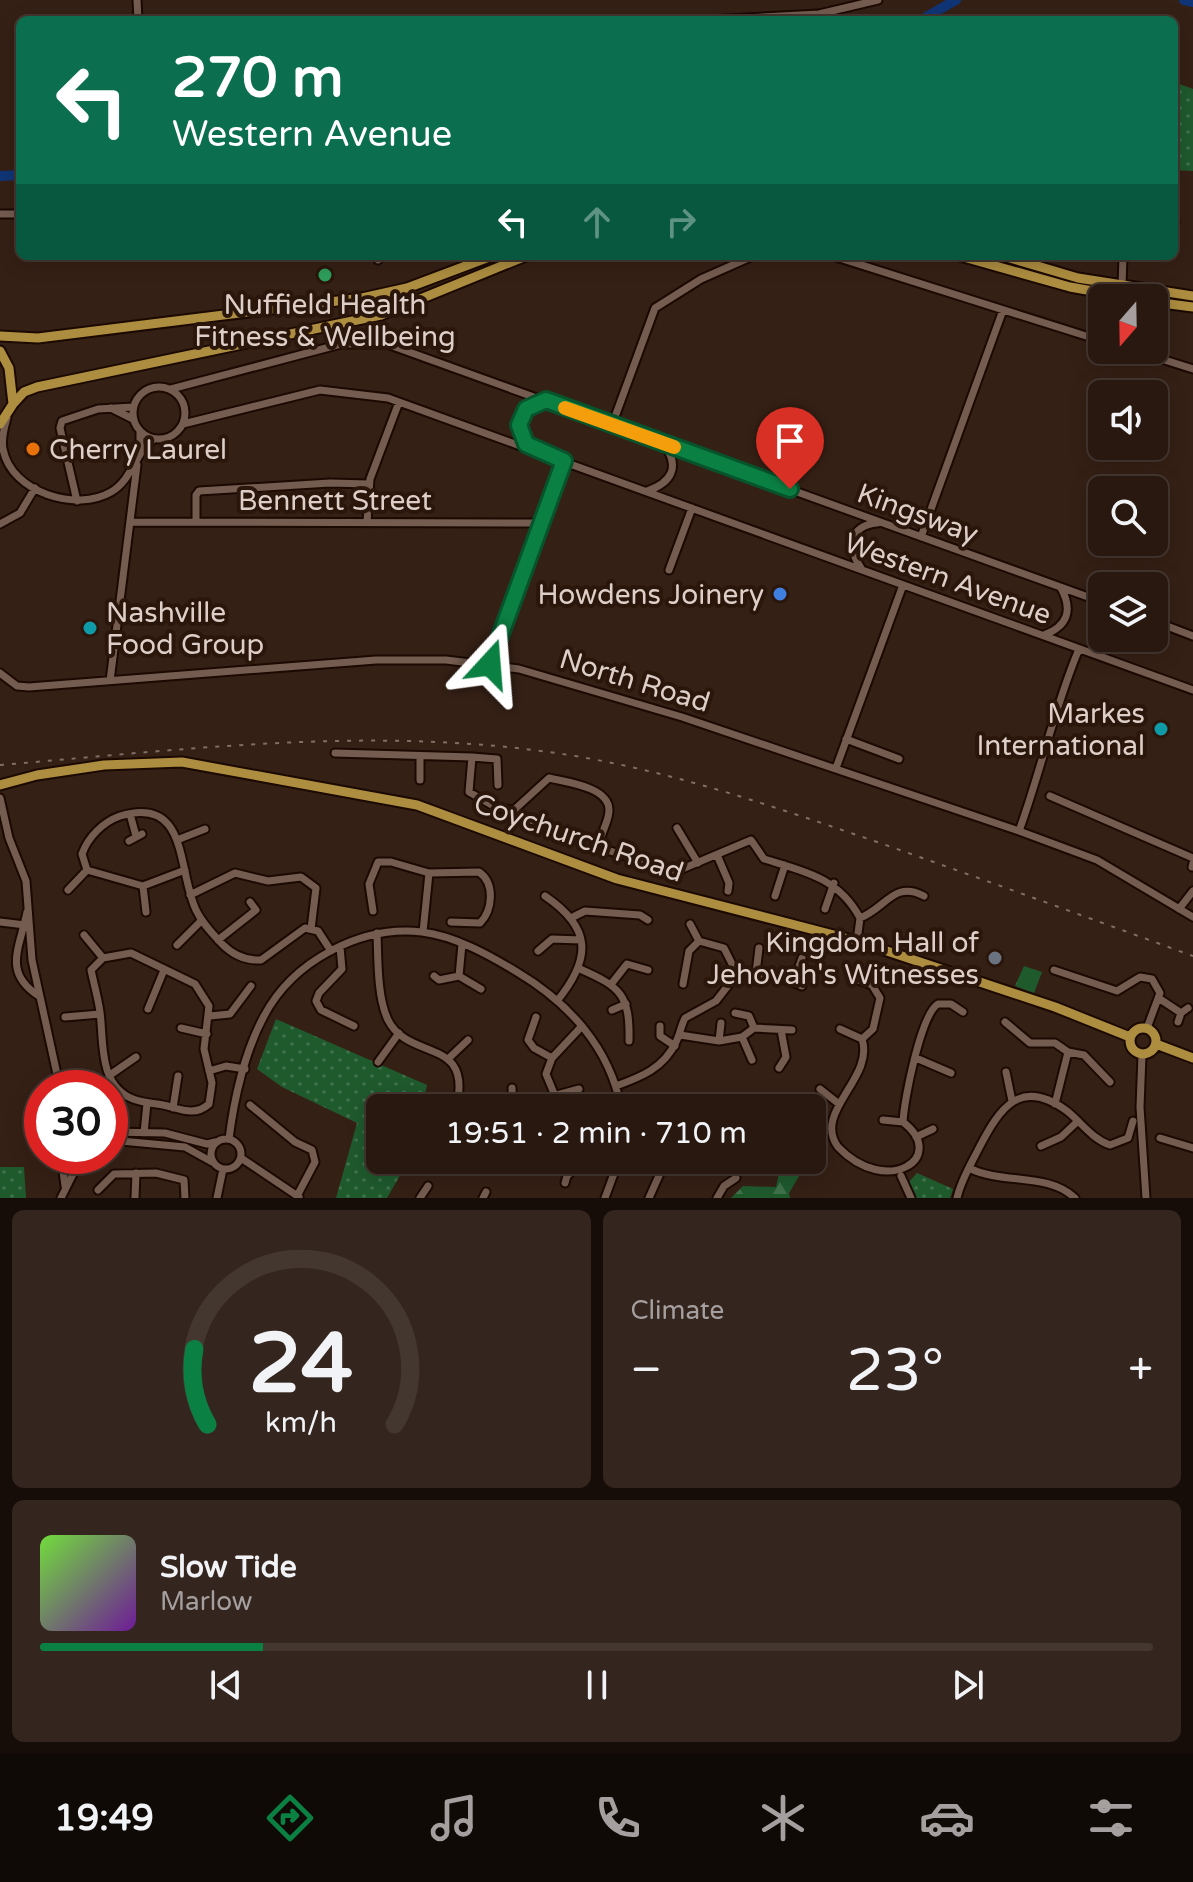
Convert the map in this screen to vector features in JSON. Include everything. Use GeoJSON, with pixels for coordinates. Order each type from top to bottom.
{"type":"FeatureCollection","features":[{"type":"Feature","properties":{"kind":"main road"},"geometry":{"type":"LineString","coordinates":[[0,336],[50,336],[362,298],[407,288],[481,260]]}},
{"type":"Feature","properties":{"kind":"main road"},"geometry":{"type":"LineString","coordinates":[[3,421],[24,392],[37,387],[381,315],[516,260]]}},
{"type":"Feature","properties":{"kind":"main road"},"geometry":{"type":"LineString","coordinates":[[974,260],[1088,290]]}},
{"type":"Feature","properties":{"kind":"main road"},"geometry":{"type":"LineString","coordinates":[[1017,260],[1111,284]]}},
{"type":"Feature","properties":{"kind":"main road"},"geometry":{"type":"LineString","coordinates":[[1168,292],[1193,296]]}},
{"type":"Feature","properties":{"kind":"main road"},"geometry":{"type":"LineString","coordinates":[[1168,304],[1193,307]]}},
{"type":"Feature","properties":{"kind":"main road"},"geometry":{"type":"LineString","coordinates":[[0,351],[9,368],[13,404]]}},
{"type":"Feature","properties":{"kind":"main road","name":"Coychurch Road"},"geometry":{"type":"LineString","coordinates":[[0,785],[37,775],[127,763],[182,762],[417,805],[617,879],[857,941],[1055,1007],[1130,1037]]}},
{"type":"Feature","properties":{"kind":"main road"},"geometry":{"type":"LineString","coordinates":[[1147,1028],[1154,1035],[1156,1044],[1151,1051],[1142,1055],[1132,1048],[1130,1037],[1137,1029],[1147,1028]]}},
{"type":"Feature","properties":{"kind":"main road"},"geometry":{"type":"LineString","coordinates":[[1156,1044],[1193,1058]]}},
{"type":"Feature","properties":{"kind":"street"},"geometry":{"type":"LineString","coordinates":[[782,16],[819,14],[878,0]]}},
{"type":"Feature","properties":{"kind":"street"},"geometry":{"type":"LineString","coordinates":[[612,425],[651,315],[675,293],[745,260]]}},
{"type":"Feature","properties":{"kind":"street"},"geometry":{"type":"LineString","coordinates":[[846,260],[1088,337]]}},
{"type":"Feature","properties":{"kind":"street"},"geometry":{"type":"LineString","coordinates":[[1122,284],[1123,260]]}},
{"type":"Feature","properties":{"kind":"street"},"geometry":{"type":"LineString","coordinates":[[921,537],[1003,310]]}},
{"type":"Feature","properties":{"kind":"street","name":"Kingsway"},"geometry":{"type":"LineString","coordinates":[[171,389],[330,347],[370,342],[401,348],[1088,597]]}},
{"type":"Feature","properties":{"kind":"street"},"geometry":{"type":"LineString","coordinates":[[1168,361],[1193,369]]}},
{"type":"Feature","properties":{"kind":"street"},"geometry":{"type":"LineString","coordinates":[[149,389],[171,389],[184,405],[183,424],[169,438],[154,439],[140,431],[133,419],[133,407],[149,389]]}},
{"type":"Feature","properties":{"kind":"street","name":"Western Avenue"},"geometry":{"type":"LineString","coordinates":[[183,424],[320,390],[359,392],[399,402],[1193,690]]}},
{"type":"Feature","properties":{"kind":"street"},"geometry":{"type":"LineString","coordinates":[[529,448],[520,430],[521,419],[530,406],[546,400]]}},
{"type":"Feature","properties":{"kind":"street"},"geometry":{"type":"LineString","coordinates":[[367,522],[369,484],[399,402]]}},
{"type":"Feature","properties":{"kind":"street"},"geometry":{"type":"LineString","coordinates":[[77,501],[60,428],[62,421],[109,408],[133,407]]}},
{"type":"Feature","properties":{"kind":"street"},"geometry":{"type":"LineString","coordinates":[[109,408],[133,419]]}},
{"type":"Feature","properties":{"kind":"street"},"geometry":{"type":"LineString","coordinates":[[3,421],[1,449],[12,468],[35,488],[77,501],[99,498],[122,484],[154,439]]}},
{"type":"Feature","properties":{"kind":"street"},"geometry":{"type":"LineString","coordinates":[[110,681],[140,431]]}},
{"type":"Feature","properties":{"kind":"street"},"geometry":{"type":"LineString","coordinates":[[646,491],[666,483],[673,471],[672,457],[662,443]]}},
{"type":"Feature","properties":{"kind":"street"},"geometry":{"type":"LineString","coordinates":[[490,664],[564,461]]}},
{"type":"Feature","properties":{"kind":"street"},"geometry":{"type":"LineString","coordinates":[[122,484],[132,493]]}},
{"type":"Feature","properties":{"kind":"street"},"geometry":{"type":"LineString","coordinates":[[196,522],[196,495],[199,491],[369,484]]}},
{"type":"Feature","properties":{"kind":"street"},"geometry":{"type":"LineString","coordinates":[[0,524],[20,513],[35,488]]}},
{"type":"Feature","properties":{"kind":"street"},"geometry":{"type":"LineString","coordinates":[[669,570],[692,508]]}},
{"type":"Feature","properties":{"kind":"street","name":"Bennett Street"},"geometry":{"type":"LineString","coordinates":[[130,522],[540,523]]}},
{"type":"Feature","properties":{"kind":"street"},"geometry":{"type":"LineString","coordinates":[[862,570],[852,553],[852,539],[863,526],[883,523]]}},
{"type":"Feature","properties":{"kind":"street"},"geometry":{"type":"LineString","coordinates":[[836,768],[903,585]]}},
{"type":"Feature","properties":{"kind":"street"},"geometry":{"type":"LineString","coordinates":[[1043,636],[1059,628],[1068,616],[1069,606],[1061,588]]}},
{"type":"Feature","properties":{"kind":"street"},"geometry":{"type":"LineString","coordinates":[[1168,626],[1193,636]]}},
{"type":"Feature","properties":{"kind":"street"},"geometry":{"type":"LineString","coordinates":[[1019,831],[1037,779],[1040,758],[1079,649]]}},
{"type":"Feature","properties":{"kind":"street","name":"North Road"},"geometry":{"type":"LineString","coordinates":[[0,673],[17,686],[29,687],[376,660],[490,664],[579,684],[1019,831],[1097,860],[1193,917]]}},
{"type":"Feature","properties":{"kind":"street"},"geometry":{"type":"LineString","coordinates":[[846,739],[899,759]]}},
{"type":"Feature","properties":{"kind":"street"},"geometry":{"type":"LineString","coordinates":[[335,753],[497,759],[498,785]]}},
{"type":"Feature","properties":{"kind":"street"},"geometry":{"type":"LineString","coordinates":[[420,756],[420,780]]}},
{"type":"Feature","properties":{"kind":"street"},"geometry":{"type":"LineString","coordinates":[[472,757],[469,792],[497,808],[514,810],[521,818],[543,823],[549,829]]}},
{"type":"Feature","properties":{"kind":"street"},"geometry":{"type":"LineString","coordinates":[[514,810],[549,778],[571,783],[602,795],[606,800],[609,810],[599,840],[601,848],[675,872],[751,840],[764,859],[834,883],[860,918],[857,941]]}},
{"type":"Feature","properties":{"kind":"street"},"geometry":{"type":"LineString","coordinates":[[1050,796],[1193,863]]}},
{"type":"Feature","properties":{"kind":"street"},"geometry":{"type":"LineString","coordinates":[[0,798],[9,838],[26,881],[32,960],[56,1070]]}},
{"type":"Feature","properties":{"kind":"street"},"geometry":{"type":"LineString","coordinates":[[87,870],[82,854],[92,836],[107,823],[143,811],[160,816],[177,840],[190,895],[202,920],[218,940],[242,957],[261,960],[274,954],[298,931],[311,929],[318,931],[331,951]]}},
{"type":"Feature","properties":{"kind":"street"},"geometry":{"type":"LineString","coordinates":[[130,814],[136,837]]}},
{"type":"Feature","properties":{"kind":"street"},"geometry":{"type":"LineString","coordinates":[[177,840],[207,828]]}},
{"type":"Feature","properties":{"kind":"street"},"geometry":{"type":"LineString","coordinates":[[677,828],[698,863]]}},
{"type":"Feature","properties":{"kind":"street"},"geometry":{"type":"LineString","coordinates":[[717,855],[729,883],[728,891]]}},
{"type":"Feature","properties":{"kind":"street"},"geometry":{"type":"LineString","coordinates":[[373,911],[369,884],[372,869],[378,862],[391,862],[429,873],[479,872],[489,883],[490,908],[487,916],[480,923],[451,922]]}},
{"type":"Feature","properties":{"kind":"street"},"geometry":{"type":"LineString","coordinates":[[775,896],[782,888],[785,865]]}},
{"type":"Feature","properties":{"kind":"street"},"geometry":{"type":"LineString","coordinates":[[69,884],[87,870]]}},
{"type":"Feature","properties":{"kind":"street"},"geometry":{"type":"LineString","coordinates":[[87,870],[143,886],[168,873],[185,870]]}},
{"type":"Feature","properties":{"kind":"street"},"geometry":{"type":"LineString","coordinates":[[190,895],[235,873],[250,874],[268,881],[301,877],[316,888],[311,929]]}},
{"type":"Feature","properties":{"kind":"street"},"geometry":{"type":"LineString","coordinates":[[423,932],[429,873]]}},
{"type":"Feature","properties":{"kind":"street"},"geometry":{"type":"LineString","coordinates":[[825,909],[834,883]]}},
{"type":"Feature","properties":{"kind":"street"},"geometry":{"type":"LineString","coordinates":[[143,886],[149,908]]}},
{"type":"Feature","properties":{"kind":"street"},"geometry":{"type":"LineString","coordinates":[[860,918],[877,911],[896,891],[907,889],[924,896]]}},
{"type":"Feature","properties":{"kind":"street"},"geometry":{"type":"LineString","coordinates":[[1179,909],[1193,891]]}},
{"type":"Feature","properties":{"kind":"street"},"geometry":{"type":"LineString","coordinates":[[545,896],[573,917],[583,956],[580,969],[557,1001]]}},
{"type":"Feature","properties":{"kind":"street"},"geometry":{"type":"LineString","coordinates":[[29,902],[16,972],[21,983],[40,997]]}},
{"type":"Feature","properties":{"kind":"street"},"geometry":{"type":"LineString","coordinates":[[218,940],[256,910],[250,902]]}},
{"type":"Feature","properties":{"kind":"street"},"geometry":{"type":"LineString","coordinates":[[573,917],[585,911],[640,915],[648,920]]}},
{"type":"Feature","properties":{"kind":"street"},"geometry":{"type":"LineString","coordinates":[[182,942],[202,920]]}},
{"type":"Feature","properties":{"kind":"street"},"geometry":{"type":"LineString","coordinates":[[0,922],[25,925]]}},
{"type":"Feature","properties":{"kind":"street"},"geometry":{"type":"LineString","coordinates":[[690,924],[699,941],[724,948],[737,974]]}},
{"type":"Feature","properties":{"kind":"street"},"geometry":{"type":"LineString","coordinates":[[229,1139],[245,1069],[264,1015],[300,972],[331,951],[377,933],[423,932],[462,944],[490,956],[539,985],[582,1026],[598,1046],[618,1094]]}},
{"type":"Feature","properties":{"kind":"street"},"geometry":{"type":"LineString","coordinates":[[377,933],[383,1003],[389,1022],[399,1033],[449,1058],[460,1076],[458,1094]]}},
{"type":"Feature","properties":{"kind":"street"},"geometry":{"type":"LineString","coordinates":[[84,935],[103,958]]}},
{"type":"Feature","properties":{"kind":"street"},"geometry":{"type":"LineString","coordinates":[[538,951],[552,939],[581,940]]}},
{"type":"Feature","properties":{"kind":"street"},"geometry":{"type":"LineString","coordinates":[[683,984],[689,951],[699,941]]}},
{"type":"Feature","properties":{"kind":"street"},"geometry":{"type":"LineString","coordinates":[[459,976],[462,944]]}},
{"type":"Feature","properties":{"kind":"street"},"geometry":{"type":"LineString","coordinates":[[340,947],[342,969],[319,993],[316,1001],[321,1010],[354,1026]]}},
{"type":"Feature","properties":{"kind":"street"},"geometry":{"type":"LineString","coordinates":[[756,973],[759,948]]}},
{"type":"Feature","properties":{"kind":"street"},"geometry":{"type":"LineString","coordinates":[[108,1070],[100,1048],[100,1014],[91,970],[103,958],[131,953],[195,984],[209,1006],[204,1049],[212,1083],[209,1104],[195,1112],[128,1097]]}},
{"type":"Feature","properties":{"kind":"street"},"geometry":{"type":"LineString","coordinates":[[793,983],[802,958]]}},
{"type":"Feature","properties":{"kind":"street"},"geometry":{"type":"LineString","coordinates":[[612,983],[627,964],[648,970]]}},
{"type":"Feature","properties":{"kind":"street"},"geometry":{"type":"LineString","coordinates":[[580,969],[612,983],[630,1013],[629,1041]]}},
{"type":"Feature","properties":{"kind":"street"},"geometry":{"type":"LineString","coordinates":[[148,1009],[164,970]]}},
{"type":"Feature","properties":{"kind":"street"},"geometry":{"type":"LineString","coordinates":[[1054,970],[1117,991],[1136,978],[1147,976],[1157,983],[1160,999],[1147,1028]]}},
{"type":"Feature","properties":{"kind":"street"},"geometry":{"type":"LineString","coordinates":[[616,1086],[655,1069],[675,1046],[685,1018],[716,1001],[737,974],[756,973],[802,986]]}},
{"type":"Feature","properties":{"kind":"street"},"geometry":{"type":"LineString","coordinates":[[434,976],[439,980],[459,976],[481,989]]}},
{"type":"Feature","properties":{"kind":"street"},"geometry":{"type":"LineString","coordinates":[[852,978],[872,985],[880,998],[873,1029],[862,1039]]}},
{"type":"Feature","properties":{"kind":"street"},"geometry":{"type":"LineString","coordinates":[[210,1016],[230,1014],[251,986]]}},
{"type":"Feature","properties":{"kind":"street"},"geometry":{"type":"LineString","coordinates":[[1160,999],[1184,1011],[1178,1022]]}},
{"type":"Feature","properties":{"kind":"street"},"geometry":{"type":"LineString","coordinates":[[612,1010],[626,1004]]}},
{"type":"Feature","properties":{"kind":"street"},"geometry":{"type":"LineString","coordinates":[[862,1039],[865,1051],[860,1070],[852,1088],[839,1104],[833,1122],[836,1145],[870,1177],[885,1180],[901,1176],[916,1161],[916,1137],[903,1122],[904,1092],[932,1008],[951,1004],[963,1012]]}},
{"type":"Feature","properties":{"kind":"street"},"geometry":{"type":"LineString","coordinates":[[735,1013],[749,1016],[754,1028]]}},
{"type":"Feature","properties":{"kind":"street"},"geometry":{"type":"LineString","coordinates":[[65,1017],[100,1014]]}},
{"type":"Feature","properties":{"kind":"street"},"geometry":{"type":"LineString","coordinates":[[536,1017],[528,1040],[534,1048],[552,1058]]}},
{"type":"Feature","properties":{"kind":"street"},"geometry":{"type":"LineString","coordinates":[[1005,1022],[1030,1043],[1055,1043],[1068,1052],[1084,1055],[1110,1082]]}},
{"type":"Feature","properties":{"kind":"street"},"geometry":{"type":"LineString","coordinates":[[719,1041],[721,1023]]}},
{"type":"Feature","properties":{"kind":"street"},"geometry":{"type":"LineString","coordinates":[[556,1094],[546,1074],[552,1058],[582,1026]]}},
{"type":"Feature","properties":{"kind":"street"},"geometry":{"type":"LineString","coordinates":[[660,1026],[660,1036],[675,1046]]}},
{"type":"Feature","properties":{"kind":"street"},"geometry":{"type":"LineString","coordinates":[[181,1028],[207,1034]]}},
{"type":"Feature","properties":{"kind":"street"},"geometry":{"type":"LineString","coordinates":[[680,1035],[719,1041],[742,1037],[754,1028],[792,1030]]}},
{"type":"Feature","properties":{"kind":"street"},"geometry":{"type":"LineString","coordinates":[[840,1029],[862,1039]]}},
{"type":"Feature","properties":{"kind":"street"},"geometry":{"type":"LineString","coordinates":[[779,1068],[786,1057],[781,1030]]}},
{"type":"Feature","properties":{"kind":"street"},"geometry":{"type":"LineString","coordinates":[[378,1062],[399,1033]]}},
{"type":"Feature","properties":{"kind":"street"},"geometry":{"type":"LineString","coordinates":[[742,1037],[752,1060]]}},
{"type":"Feature","properties":{"kind":"street"},"geometry":{"type":"LineString","coordinates":[[449,1058],[468,1040]]}},
{"type":"Feature","properties":{"kind":"street"},"geometry":{"type":"LineString","coordinates":[[1055,1104],[1068,1052]]}},
{"type":"Feature","properties":{"kind":"street"},"geometry":{"type":"LineString","coordinates":[[1142,1055],[1140,1107],[1146,1198]]}},
{"type":"Feature","properties":{"kind":"street"},"geometry":{"type":"LineString","coordinates":[[117,1070],[136,1057]]}},
{"type":"Feature","properties":{"kind":"street"},"geometry":{"type":"LineString","coordinates":[[916,1058],[951,1073]]}},
{"type":"Feature","properties":{"kind":"street"},"geometry":{"type":"LineString","coordinates":[[209,1071],[226,1066],[245,1069]]}},
{"type":"Feature","properties":{"kind":"street"},"geometry":{"type":"LineString","coordinates":[[1006,1072],[1012,1101]]}},
{"type":"Feature","properties":{"kind":"street"},"geometry":{"type":"LineString","coordinates":[[173,1108],[178,1076]]}},
{"type":"Feature","properties":{"kind":"street"},"geometry":{"type":"LineString","coordinates":[[512,1088],[512,1094]]}},
{"type":"Feature","properties":{"kind":"street"},"geometry":{"type":"LineString","coordinates":[[561,1094],[579,1089]]}},
{"type":"Feature","properties":{"kind":"street"},"geometry":{"type":"LineString","coordinates":[[820,1089],[839,1104]]}},
{"type":"Feature","properties":{"kind":"street"},"geometry":{"type":"LineString","coordinates":[[957,1198],[997,1113],[1012,1101],[1032,1095],[1055,1104],[1110,1145],[1128,1138],[1133,1121]]}},
{"type":"Feature","properties":{"kind":"street"},"geometry":{"type":"LineString","coordinates":[[144,1133],[147,1103]]}},
{"type":"Feature","properties":{"kind":"street"},"geometry":{"type":"LineString","coordinates":[[241,1158],[298,1197],[315,1162],[312,1150],[295,1142],[250,1105]]}},
{"type":"Feature","properties":{"kind":"street"},"geometry":{"type":"LineString","coordinates":[[883,1120],[903,1122]]}},
{"type":"Feature","properties":{"kind":"street"},"geometry":{"type":"LineString","coordinates":[[1041,1146],[1061,1137],[1078,1121]]}},
{"type":"Feature","properties":{"kind":"street"},"geometry":{"type":"LineString","coordinates":[[916,1137],[933,1129]]}},
{"type":"Feature","properties":{"kind":"street"},"geometry":{"type":"LineString","coordinates":[[128,1133],[215,1142],[229,1139],[240,1146],[241,1158],[234,1167],[223,1169],[185,1147],[128,1142]]}},
{"type":"Feature","properties":{"kind":"street"},"geometry":{"type":"LineString","coordinates":[[1160,1138],[1193,1148]]}},
{"type":"Feature","properties":{"kind":"street"},"geometry":{"type":"LineString","coordinates":[[212,1162],[215,1142]]}},
{"type":"Feature","properties":{"kind":"street"},"geometry":{"type":"LineString","coordinates":[[969,1168],[995,1178],[1058,1185],[1075,1198]]}},
{"type":"Feature","properties":{"kind":"street"},"geometry":{"type":"LineString","coordinates":[[217,1198],[223,1169]]}},
{"type":"Feature","properties":{"kind":"street"},"geometry":{"type":"LineString","coordinates":[[98,1190],[108,1176],[136,1173],[178,1176],[186,1185],[185,1198]]}},
{"type":"Feature","properties":{"kind":"street"},"geometry":{"type":"LineString","coordinates":[[135,1198],[136,1173]]}},
{"type":"Feature","properties":{"kind":"street"},"geometry":{"type":"LineString","coordinates":[[64,1174],[65,1186]]}},
{"type":"Feature","properties":{"kind":"street"},"geometry":{"type":"LineString","coordinates":[[61,1198],[71,1174]]}},
{"type":"Feature","properties":{"kind":"street"},"geometry":{"type":"LineString","coordinates":[[565,1183],[569,1174]]}},
{"type":"Feature","properties":{"kind":"street"},"geometry":{"type":"LineString","coordinates":[[605,1198],[614,1174]]}},
{"type":"Feature","properties":{"kind":"street"},"geometry":{"type":"LineString","coordinates":[[649,1198],[660,1174]]}},
{"type":"Feature","properties":{"kind":"street"},"geometry":{"type":"LineString","coordinates":[[735,1174],[736,1178]]}},
{"type":"Feature","properties":{"kind":"street"},"geometry":{"type":"LineString","coordinates":[[901,1176],[911,1198]]}},
{"type":"Feature","properties":{"kind":"street"},"geometry":{"type":"LineString","coordinates":[[717,1198],[724,1186],[736,1178],[747,1177]]}},
{"type":"Feature","properties":{"kind":"street"},"geometry":{"type":"LineString","coordinates":[[420,1198],[428,1186]]}},
{"type":"Feature","properties":{"kind":"green space"},"geometry":{"type":"Polygon","coordinates":[[[1178,83],[1193,89],[1193,171],[1178,170],[1178,83]]]}},
{"type":"Feature","properties":{"kind":"green space"},"geometry":{"type":"Polygon","coordinates":[[[1024,966],[1042,972],[1034,993],[1015,986],[1024,966]]]}},
{"type":"Feature","properties":{"kind":"green space"},"geometry":{"type":"Polygon","coordinates":[[[276,1019],[427,1085],[425,1094],[366,1094],[366,1174],[401,1174],[387,1198],[336,1198],[357,1123],[282,1087],[257,1069],[276,1019]]]}},
{"type":"Feature","properties":{"kind":"green space"},"geometry":{"type":"Polygon","coordinates":[[[0,1167],[24,1167],[26,1198],[0,1198],[0,1167]]]}},
{"type":"Feature","properties":{"kind":"green space"},"geometry":{"type":"Polygon","coordinates":[[[917,1173],[953,1189],[950,1198],[914,1198],[908,1183],[917,1173]]]}},
{"type":"Feature","properties":{"kind":"green space"},"geometry":{"type":"Polygon","coordinates":[[[779,1174],[800,1174],[789,1193],[790,1198],[731,1198],[743,1186],[776,1187],[779,1174]]]}},
{"type":"Feature","properties":{"kind":"waterway"},"geometry":{"type":"LineString","coordinates":[[928,16],[956,0]]}},
{"type":"Feature","properties":{"kind":"waterway"},"geometry":{"type":"LineString","coordinates":[[1184,0],[1193,2]]}},
{"type":"Feature","properties":{"kind":"waterway"},"geometry":{"type":"LineString","coordinates":[[0,176],[16,175]]}},
{"type":"Feature","properties":{"kind":"railway"},"geometry":{"type":"LineString","coordinates":[[0,765],[270,743],[338,741],[473,744],[585,758],[713,788],[797,815],[1193,956]]}},
{"type":"Feature","properties":{"kind":"slow traffic"},"geometry":{"type":"LineString","coordinates":[[565,408],[674,447]]}},
{"type":"Feature","properties":{"kind":"place","name":"Nuffield Health Fitness & Wellbeing"},"geometry":{"type":"Point","coordinates":[325,275]}},
{"type":"Feature","properties":{"kind":"place","name":"Cherry Laurel"},"geometry":{"type":"Point","coordinates":[33,449]}},
{"type":"Feature","properties":{"kind":"place","name":"Howdens Joinery"},"geometry":{"type":"Point","coordinates":[780,594]}},
{"type":"Feature","properties":{"kind":"place","name":"Nashville Food Group"},"geometry":{"type":"Point","coordinates":[90,628]}},
{"type":"Feature","properties":{"kind":"place","name":"Markes International"},"geometry":{"type":"Point","coordinates":[1161,729]}},
{"type":"Feature","properties":{"kind":"place","name":"Kingdom Hall of Jehovah's Witnesses"},"geometry":{"type":"Point","coordinates":[995,958]}},
{"type":"Feature","properties":{"kind":"route"},"geometry":{"type":"LineString","coordinates":[[490,664],[564,461],[529,448],[526,444],[519,425],[530,406],[546,400],[790,489]]}}]}
